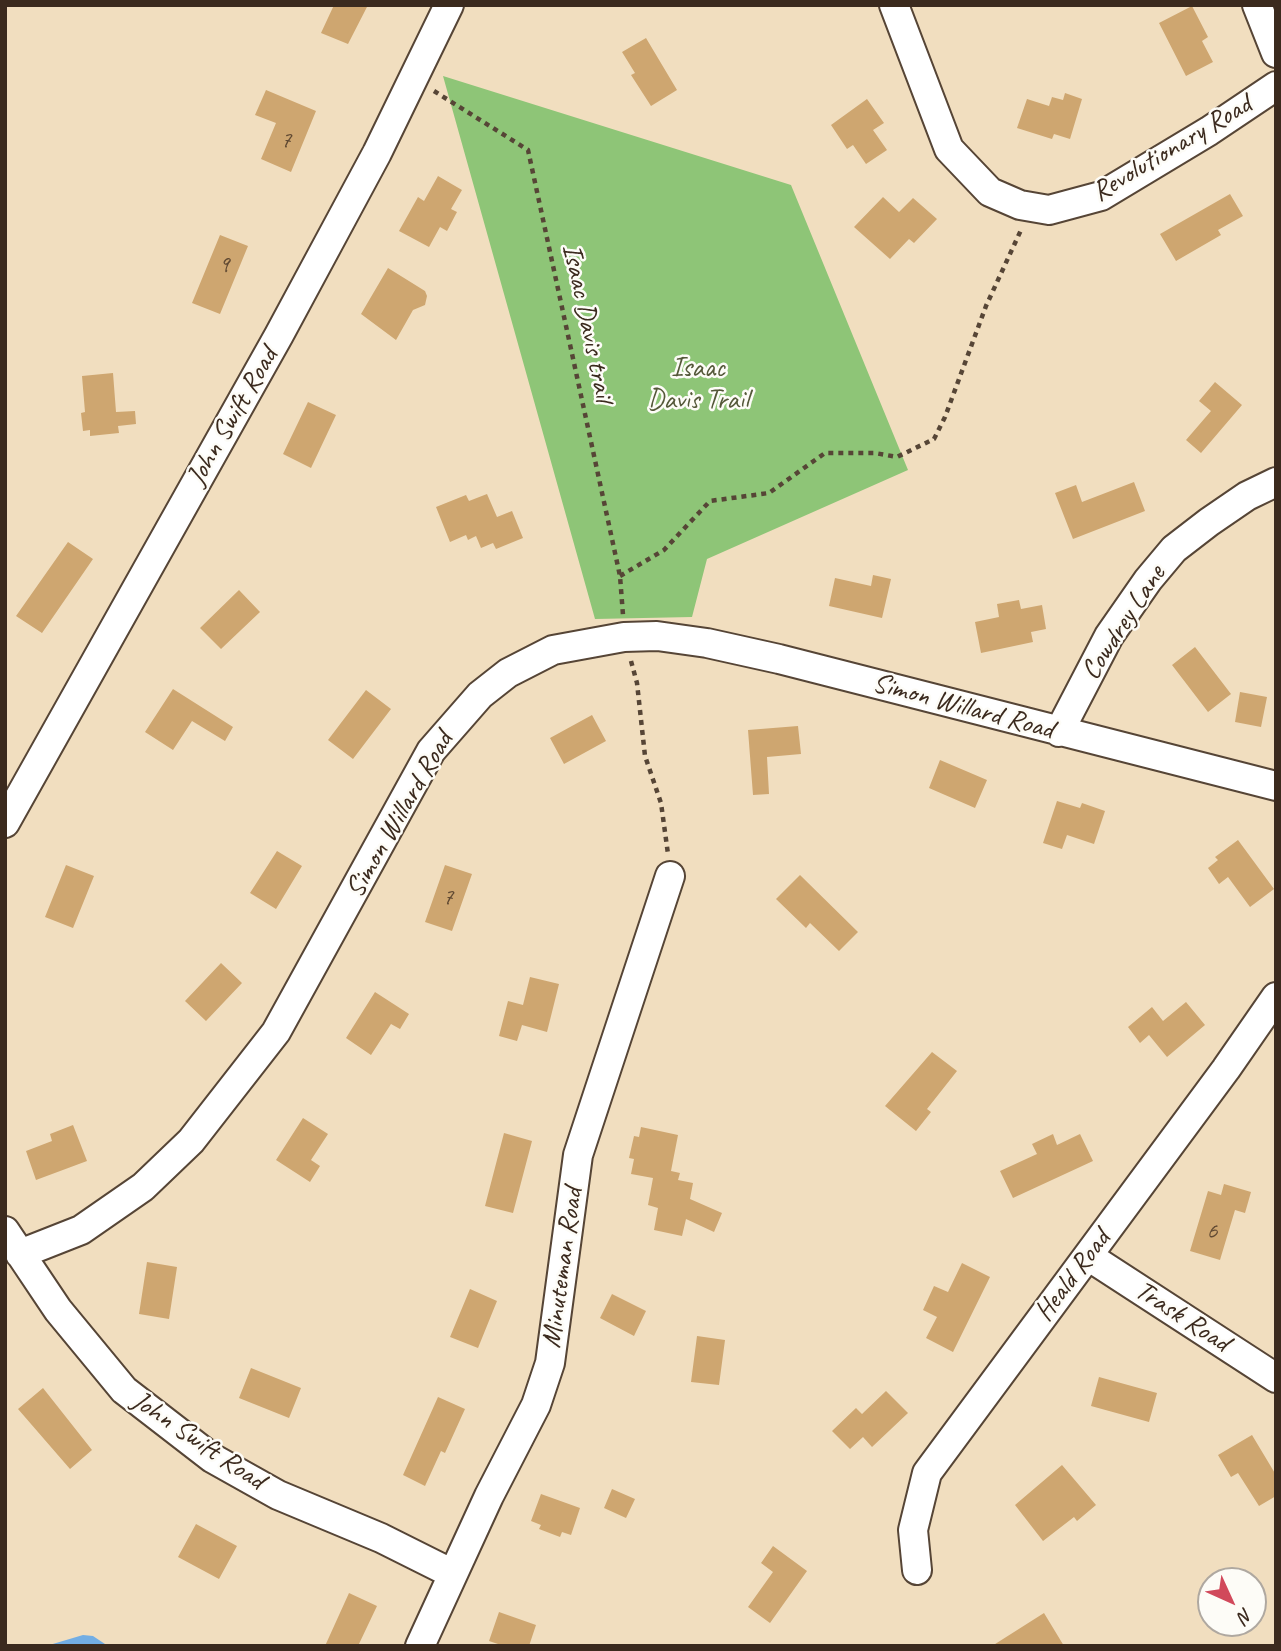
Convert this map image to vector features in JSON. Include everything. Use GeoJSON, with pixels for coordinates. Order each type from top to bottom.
{"type":"FeatureCollection","features":[{"type":"Feature","properties":{"kind":"street","name":"John Swift Road"},"geometry":{"type":"LineString","coordinates":[[5,823],[279,335],[415,79],[449,5]]}},
{"type":"Feature","properties":{"kind":"street","name":"Revolutionary Road"},"geometry":{"type":"LineString","coordinates":[[894,5],[949,149],[990,192],[1033,208],[1049,210],[1073,206],[1101,196],[1209,131],[1276,86]]}},
{"type":"Feature","properties":{"kind":"street"},"geometry":{"type":"LineString","coordinates":[[1257,5],[1276,52]]}},
{"type":"Feature","properties":{"kind":"street","name":"Cowdrey Lane"},"geometry":{"type":"LineString","coordinates":[[1059,732],[1109,636],[1174,549],[1247,495],[1276,482]]}},
{"type":"Feature","properties":{"kind":"street","name":"Simon Willard Road"},"geometry":{"type":"LineString","coordinates":[[13,1243],[81,1230],[143,1187],[191,1141],[276,1032],[431,751],[465,710],[508,673],[554,650],[624,637],[657,636],[755,653],[1276,786]]}},
{"type":"Feature","properties":{"kind":"street","name":"Minuteman Road"},"geometry":{"type":"LineString","coordinates":[[420,1646],[536,1405],[550,1363],[578,1155],[670,876]]}},
{"type":"Feature","properties":{"kind":"street","name":"Heald Road"},"geometry":{"type":"LineString","coordinates":[[917,1570],[913,1530],[927,1473],[1276,997]]}},
{"type":"Feature","properties":{"kind":"street","name":"John Swift Road"},"geometry":{"type":"LineString","coordinates":[[13,1243],[58,1310],[124,1390],[212,1458],[278,1495],[381,1538],[453,1574]]}},
{"type":"Feature","properties":{"kind":"street","name":"Trask Road"},"geometry":{"type":"LineString","coordinates":[[1088,1256],[1276,1378]]}},
{"type":"Feature","properties":{"kind":"path","name":"Isaac Davis trail"},"geometry":{"type":"LineString","coordinates":[[415,79],[528,149],[620,576],[624,637],[637,684],[645,756],[661,803],[670,876]]}},
{"type":"Feature","properties":{"kind":"path"},"geometry":{"type":"LineString","coordinates":[[620,576],[664,550],[710,501],[769,493],[825,453],[875,453],[897,457],[934,439],[945,417],[986,306],[1033,208]]}},
{"type":"Feature","properties":{"kind":"green space","name":"Isaac Davis Trail"},"geometry":{"type":"Polygon","coordinates":[[[443,76],[791,185],[908,470],[707,559],[692,617],[595,619],[443,76]]]}},
{"type":"Feature","properties":{"kind":"water"},"geometry":{"type":"Polygon","coordinates":[[[83,1635],[93,1636],[108,1646],[46,1646],[83,1635]]]}},
{"type":"Feature","properties":{"kind":"building"},"geometry":{"type":"Polygon","coordinates":[[[334,5],[368,5],[348,44],[321,33],[334,5]]]}},
{"type":"Feature","properties":{"kind":"building"},"geometry":{"type":"Polygon","coordinates":[[[1192,6],[1208,37],[1202,41],[1213,62],[1186,76],[1159,23],[1192,6]]]}},
{"type":"Feature","properties":{"kind":"building"},"geometry":{"type":"Polygon","coordinates":[[[646,38],[677,90],[651,106],[631,75],[635,73],[622,52],[646,38]]]}},
{"type":"Feature","properties":{"kind":"building"},"geometry":{"type":"Polygon","coordinates":[[[266,90],[316,111],[291,172],[261,159],[276,123],[255,115],[266,90]]]}},
{"type":"Feature","properties":{"kind":"building"},"geometry":{"type":"Polygon","coordinates":[[[1065,93],[1082,99],[1070,139],[1054,134],[1052,139],[1017,128],[1027,99],[1049,106],[1052,97],[1063,100],[1065,93]]]}},
{"type":"Feature","properties":{"kind":"building"},"geometry":{"type":"Polygon","coordinates":[[[867,99],[884,123],[873,130],[887,150],[866,164],[853,145],[847,149],[831,125],[867,99]]]}},
{"type":"Feature","properties":{"kind":"building"},"geometry":{"type":"Polygon","coordinates":[[[438,176],[462,190],[451,209],[457,212],[447,231],[440,227],[429,247],[399,231],[418,197],[424,201],[438,176]]]}},
{"type":"Feature","properties":{"kind":"building"},"geometry":{"type":"Polygon","coordinates":[[[1230,194],[1243,216],[1218,230],[1221,235],[1176,261],[1160,234],[1230,194]]]}},
{"type":"Feature","properties":{"kind":"building"},"geometry":{"type":"Polygon","coordinates":[[[883,197],[899,212],[913,198],[937,219],[914,243],[909,239],[890,259],[854,227],[883,197]]]}},
{"type":"Feature","properties":{"kind":"building"},"geometry":{"type":"Polygon","coordinates":[[[220,235],[248,246],[220,314],[192,303],[220,235]]]}},
{"type":"Feature","properties":{"kind":"building"},"geometry":{"type":"Polygon","coordinates":[[[388,268],[425,291],[427,296],[425,305],[413,310],[396,340],[361,314],[388,268]]]}},
{"type":"Feature","properties":{"kind":"building"},"geometry":{"type":"Polygon","coordinates":[[[113,373],[116,412],[135,411],[136,424],[118,426],[119,433],[90,436],[90,430],[83,431],[81,413],[85,412],[82,376],[113,373]]]}},
{"type":"Feature","properties":{"kind":"building"},"geometry":{"type":"Polygon","coordinates":[[[1215,382],[1242,405],[1201,453],[1186,440],[1211,411],[1199,401],[1215,382]]]}},
{"type":"Feature","properties":{"kind":"building"},"geometry":{"type":"Polygon","coordinates":[[[308,402],[336,415],[311,468],[283,454],[308,402]]]}},
{"type":"Feature","properties":{"kind":"building"},"geometry":{"type":"Polygon","coordinates":[[[1134,482],[1145,511],[1073,539],[1055,493],[1076,485],[1082,502],[1134,482]]]}},
{"type":"Feature","properties":{"kind":"building"},"geometry":{"type":"Polygon","coordinates":[[[487,494],[497,517],[512,511],[523,538],[496,549],[493,543],[481,548],[476,536],[468,540],[466,535],[450,542],[436,507],[466,495],[469,501],[487,494]]]}},
{"type":"Feature","properties":{"kind":"building"},"geometry":{"type":"Polygon","coordinates":[[[68,542],[93,559],[42,633],[16,616],[68,542]]]}},
{"type":"Feature","properties":{"kind":"building"},"geometry":{"type":"Polygon","coordinates":[[[873,575],[891,579],[882,618],[829,606],[835,578],[871,586],[873,575]]]}},
{"type":"Feature","properties":{"kind":"building"},"geometry":{"type":"Polygon","coordinates":[[[239,590],[260,612],[221,649],[200,628],[239,590]]]}},
{"type":"Feature","properties":{"kind":"building"},"geometry":{"type":"Polygon","coordinates":[[[1019,600],[1021,609],[1042,605],[1046,629],[1031,632],[1033,642],[981,653],[975,622],[999,617],[997,604],[1019,600]]]}},
{"type":"Feature","properties":{"kind":"building"},"geometry":{"type":"Polygon","coordinates":[[[1195,647],[1231,694],[1208,712],[1172,665],[1195,647]]]}},
{"type":"Feature","properties":{"kind":"building"},"geometry":{"type":"Polygon","coordinates":[[[173,689],[233,727],[225,741],[192,721],[173,750],[145,732],[173,689]]]}},
{"type":"Feature","properties":{"kind":"building"},"geometry":{"type":"Polygon","coordinates":[[[366,690],[391,709],[353,759],[328,740],[366,690]]]}},
{"type":"Feature","properties":{"kind":"building"},"geometry":{"type":"Polygon","coordinates":[[[1240,692],[1267,697],[1261,727],[1235,722],[1240,692]]]}},
{"type":"Feature","properties":{"kind":"building"},"geometry":{"type":"Polygon","coordinates":[[[592,715],[606,741],[564,764],[550,738],[592,715]]]}},
{"type":"Feature","properties":{"kind":"building"},"geometry":{"type":"Polygon","coordinates":[[[798,726],[801,754],[767,757],[769,794],[753,795],[748,730],[798,726]]]}},
{"type":"Feature","properties":{"kind":"building"},"geometry":{"type":"Polygon","coordinates":[[[940,760],[987,780],[975,808],[929,788],[940,760]]]}},
{"type":"Feature","properties":{"kind":"building"},"geometry":{"type":"Polygon","coordinates":[[[1057,801],[1080,808],[1082,803],[1105,811],[1094,844],[1067,835],[1062,849],[1043,843],[1057,801]]]}},
{"type":"Feature","properties":{"kind":"building"},"geometry":{"type":"Polygon","coordinates":[[[1238,840],[1274,889],[1250,907],[1228,877],[1219,884],[1208,868],[1218,860],[1215,857],[1238,840]]]}},
{"type":"Feature","properties":{"kind":"building"},"geometry":{"type":"Polygon","coordinates":[[[277,851],[302,866],[276,909],[250,893],[277,851]]]}},
{"type":"Feature","properties":{"kind":"building"},"geometry":{"type":"Polygon","coordinates":[[[66,865],[94,876],[73,928],[45,917],[66,865]]]}},
{"type":"Feature","properties":{"kind":"building"},"geometry":{"type":"Polygon","coordinates":[[[445,865],[472,874],[452,931],[425,922],[445,865]]]}},
{"type":"Feature","properties":{"kind":"building"},"geometry":{"type":"Polygon","coordinates":[[[800,875],[858,932],[839,951],[810,923],[806,928],[776,899],[800,875]]]}},
{"type":"Feature","properties":{"kind":"building"},"geometry":{"type":"Polygon","coordinates":[[[221,963],[242,983],[206,1021],[185,1001],[221,963]]]}},
{"type":"Feature","properties":{"kind":"building"},"geometry":{"type":"Polygon","coordinates":[[[530,977],[559,984],[547,1032],[522,1025],[517,1041],[499,1036],[508,1001],[523,1005],[530,977]]]}},
{"type":"Feature","properties":{"kind":"building"},"geometry":{"type":"Polygon","coordinates":[[[375,992],[409,1014],[400,1029],[391,1024],[371,1055],[346,1038],[375,992]]]}},
{"type":"Feature","properties":{"kind":"building"},"geometry":{"type":"Polygon","coordinates":[[[1186,1002],[1205,1025],[1167,1057],[1149,1035],[1140,1043],[1128,1027],[1152,1007],[1163,1021],[1186,1002]]]}},
{"type":"Feature","properties":{"kind":"building"},"geometry":{"type":"Polygon","coordinates":[[[932,1052],[957,1071],[927,1109],[931,1112],[916,1131],[885,1106],[932,1052]]]}},
{"type":"Feature","properties":{"kind":"building"},"geometry":{"type":"Polygon","coordinates":[[[303,1118],[328,1134],[311,1160],[320,1166],[310,1182],[276,1160],[303,1118]]]}},
{"type":"Feature","properties":{"kind":"building"},"geometry":{"type":"Polygon","coordinates":[[[73,1125],[87,1161],[36,1180],[26,1151],[52,1141],[50,1134],[73,1125]]]}},
{"type":"Feature","properties":{"kind":"building"},"geometry":{"type":"Polygon","coordinates":[[[641,1127],[678,1135],[671,1171],[680,1173],[678,1180],[693,1183],[690,1199],[722,1213],[714,1232],[686,1219],[682,1236],[654,1230],[658,1208],[648,1205],[653,1178],[631,1174],[634,1159],[629,1158],[634,1136],[639,1137],[641,1127]]]}},
{"type":"Feature","properties":{"kind":"building"},"geometry":{"type":"Polygon","coordinates":[[[504,1133],[532,1141],[513,1213],[485,1206],[504,1133]]]}},
{"type":"Feature","properties":{"kind":"building"},"geometry":{"type":"Polygon","coordinates":[[[1053,1134],[1057,1145],[1080,1134],[1093,1161],[1013,1198],[1000,1171],[1037,1154],[1032,1144],[1053,1134]]]}},
{"type":"Feature","properties":{"kind":"building"},"geometry":{"type":"Polygon","coordinates":[[[1224,1184],[1251,1192],[1245,1213],[1235,1210],[1220,1260],[1190,1251],[1208,1191],[1221,1195],[1224,1184]]]}},
{"type":"Feature","properties":{"kind":"building"},"geometry":{"type":"Polygon","coordinates":[[[147,1262],[177,1267],[169,1319],[139,1314],[147,1262]]]}},
{"type":"Feature","properties":{"kind":"building"},"geometry":{"type":"Polygon","coordinates":[[[962,1263],[990,1277],[953,1352],[926,1338],[937,1317],[923,1310],[934,1286],[948,1292],[962,1263]]]}},
{"type":"Feature","properties":{"kind":"building"},"geometry":{"type":"Polygon","coordinates":[[[470,1289],[497,1301],[478,1348],[450,1337],[470,1289]]]}},
{"type":"Feature","properties":{"kind":"building"},"geometry":{"type":"Polygon","coordinates":[[[612,1294],[646,1311],[634,1336],[600,1318],[612,1294]]]}},
{"type":"Feature","properties":{"kind":"building"},"geometry":{"type":"Polygon","coordinates":[[[697,1336],[725,1340],[719,1385],[691,1382],[697,1336]]]}},
{"type":"Feature","properties":{"kind":"building"},"geometry":{"type":"Polygon","coordinates":[[[251,1368],[301,1388],[289,1418],[239,1398],[251,1368]]]}},
{"type":"Feature","properties":{"kind":"building"},"geometry":{"type":"Polygon","coordinates":[[[1099,1377],[1157,1393],[1149,1422],[1091,1406],[1099,1377]]]}},
{"type":"Feature","properties":{"kind":"building"},"geometry":{"type":"Polygon","coordinates":[[[43,1388],[92,1450],[70,1469],[18,1409],[43,1388]]]}},
{"type":"Feature","properties":{"kind":"building"},"geometry":{"type":"Polygon","coordinates":[[[886,1391],[908,1413],[872,1447],[863,1437],[850,1449],[832,1431],[856,1408],[862,1414],[886,1391]]]}},
{"type":"Feature","properties":{"kind":"building"},"geometry":{"type":"Polygon","coordinates":[[[438,1397],[465,1409],[445,1453],[441,1451],[425,1486],[403,1475],[438,1397]]]}},
{"type":"Feature","properties":{"kind":"building"},"geometry":{"type":"Polygon","coordinates":[[[1252,1435],[1276,1475],[1276,1496],[1259,1506],[1238,1473],[1231,1477],[1218,1455],[1252,1435]]]}},
{"type":"Feature","properties":{"kind":"building"},"geometry":{"type":"Polygon","coordinates":[[[1062,1465],[1096,1505],[1077,1521],[1074,1517],[1043,1541],[1015,1505],[1062,1465]]]}},
{"type":"Feature","properties":{"kind":"building"},"geometry":{"type":"Polygon","coordinates":[[[612,1489],[635,1499],[626,1518],[604,1508],[612,1489]]]}},
{"type":"Feature","properties":{"kind":"building"},"geometry":{"type":"Polygon","coordinates":[[[541,1494],[580,1508],[571,1535],[562,1532],[560,1537],[539,1529],[541,1525],[531,1521],[541,1494]]]}},
{"type":"Feature","properties":{"kind":"building"},"geometry":{"type":"Polygon","coordinates":[[[196,1524],[237,1546],[219,1579],[178,1557],[196,1524]]]}},
{"type":"Feature","properties":{"kind":"building"},"geometry":{"type":"Polygon","coordinates":[[[773,1546],[807,1571],[770,1623],[748,1607],[773,1572],[761,1563],[773,1546]]]}},
{"type":"Feature","properties":{"kind":"building"},"geometry":{"type":"Polygon","coordinates":[[[349,1593],[377,1606],[358,1646],[325,1646],[349,1593]]]}},
{"type":"Feature","properties":{"kind":"building"},"geometry":{"type":"Polygon","coordinates":[[[499,1612],[536,1625],[529,1646],[504,1646],[489,1641],[499,1612]]]}},
{"type":"Feature","properties":{"kind":"building"},"geometry":{"type":"Polygon","coordinates":[[[1044,1613],[1064,1646],[992,1646],[1044,1613]]]}}]}
